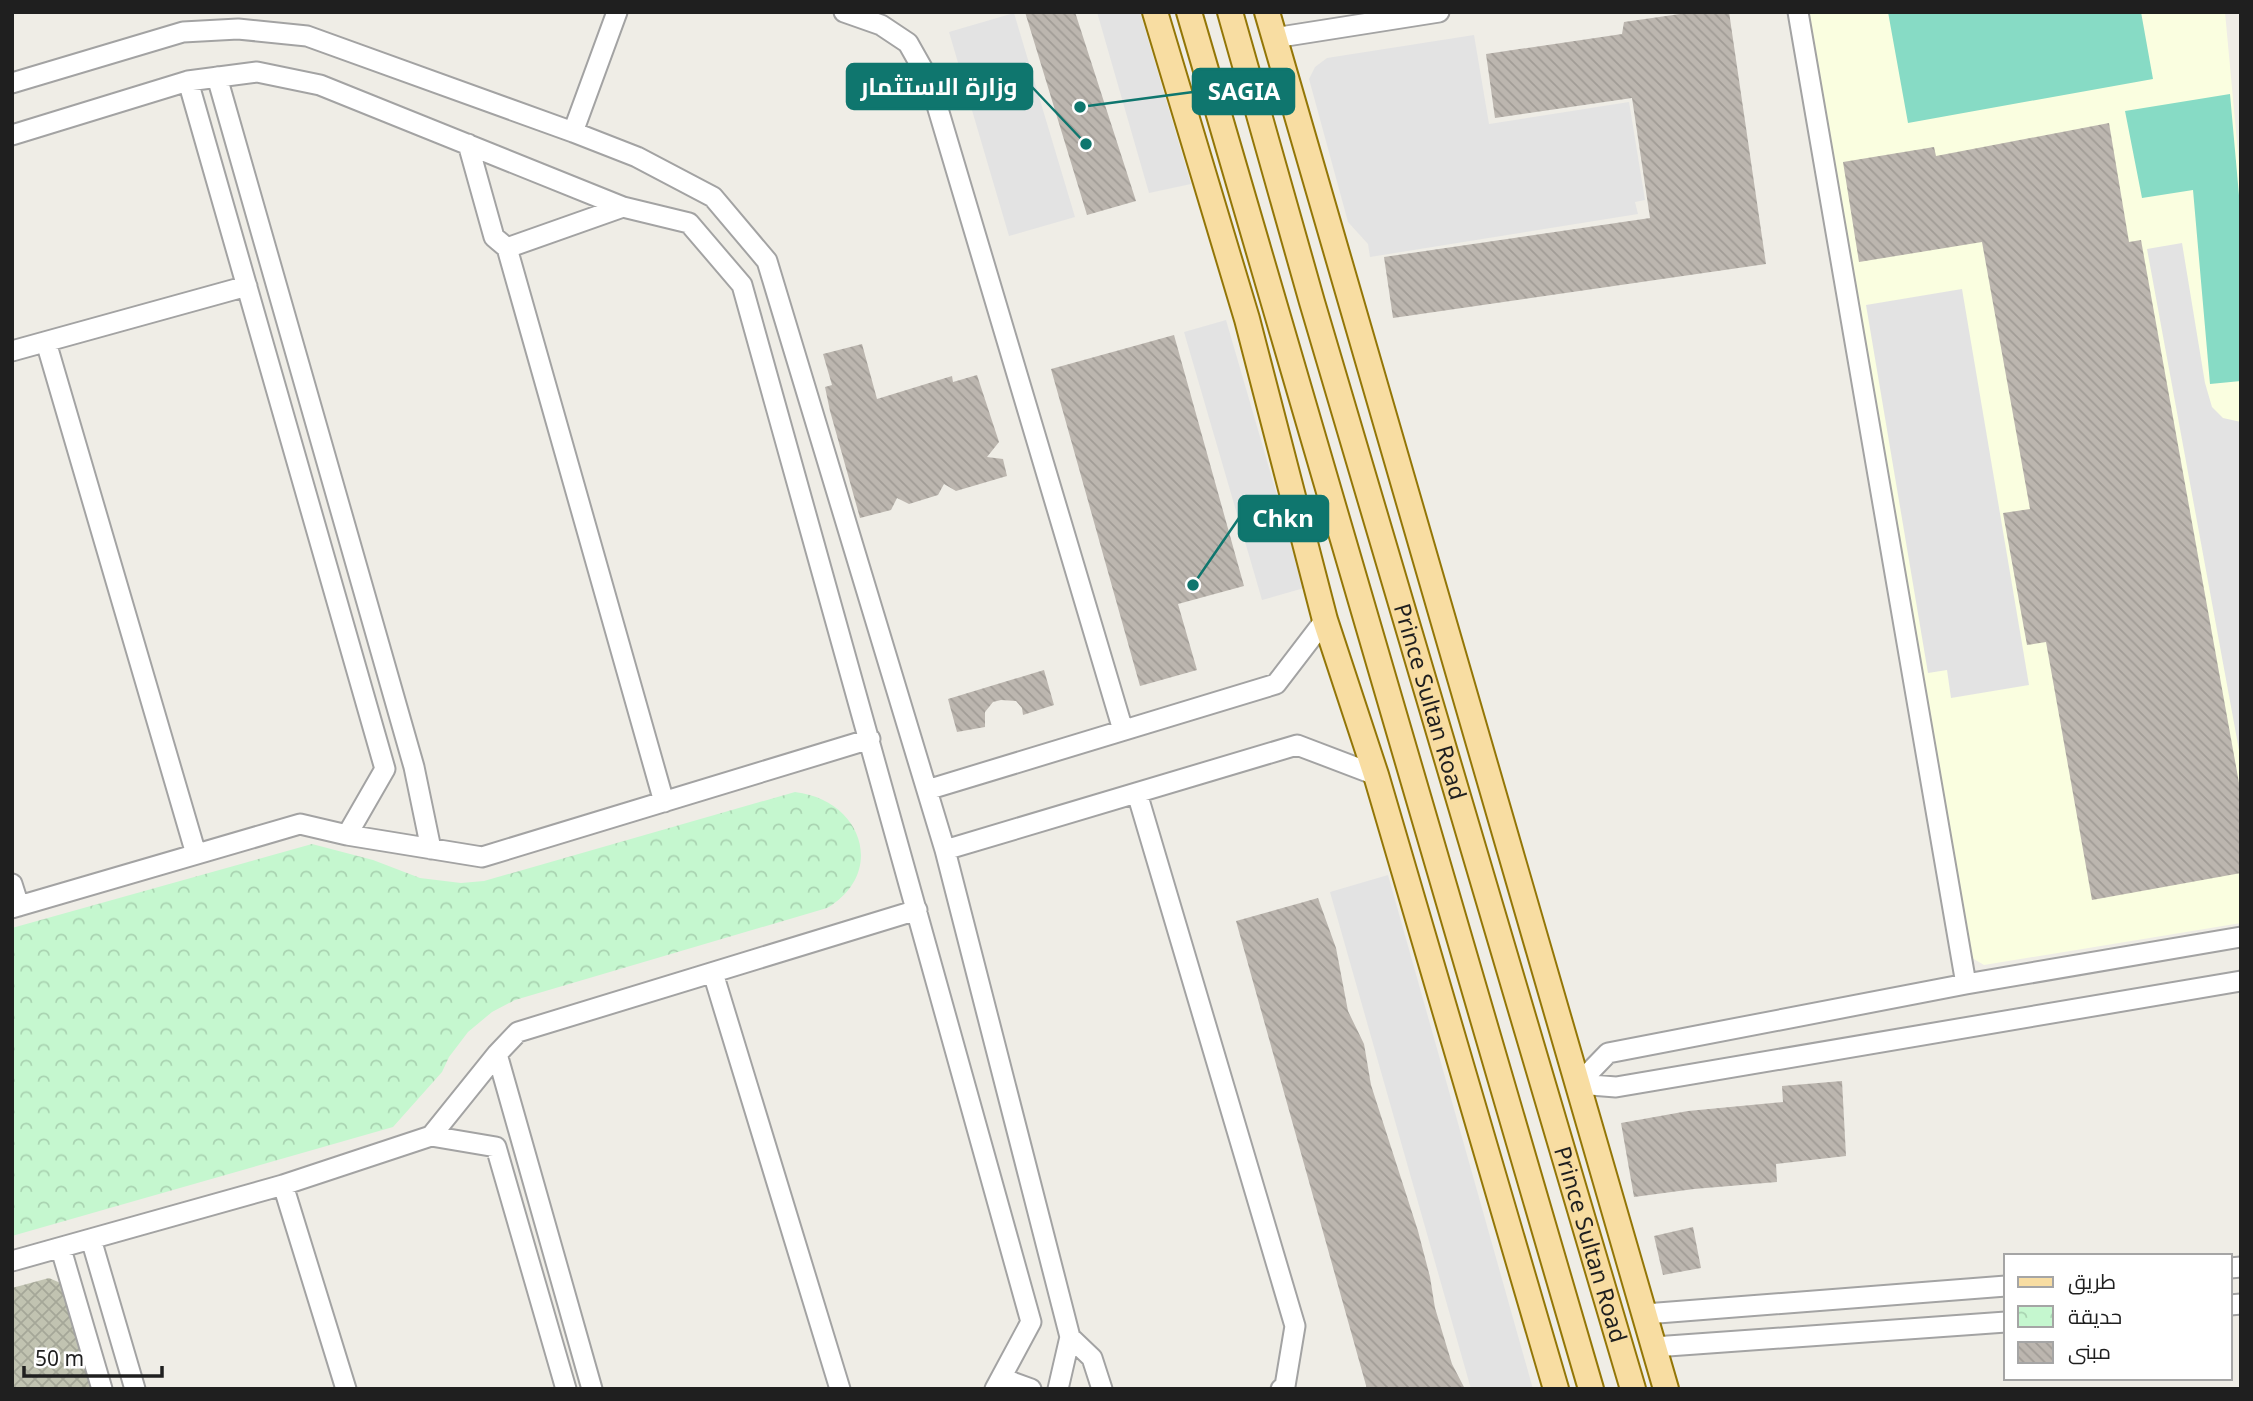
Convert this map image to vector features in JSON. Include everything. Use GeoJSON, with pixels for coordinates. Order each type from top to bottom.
{"type":"FeatureCollection","features":[{"type":"Feature","properties":{"kind":"main road"},"geometry":{"type":"LineString","coordinates":[[1155,12],[1247,319],[1325,620],[1376,775],[1556,1389]]}},
{"type":"Feature","properties":{"kind":"main road","name":"Prince Sultan Road"},"geometry":{"type":"LineString","coordinates":[[1189,12],[1591,1389]]}},
{"type":"Feature","properties":{"kind":"main road","name":"Prince Sultan Road"},"geometry":{"type":"LineString","coordinates":[[1230,12],[1633,1389]]}},
{"type":"Feature","properties":{"kind":"main road"},"geometry":{"type":"LineString","coordinates":[[1267,12],[1666,1389]]}},
{"type":"Feature","properties":{"kind":"main road"},"geometry":{"type":"LineString","coordinates":[[1247,319],[1276,310]]}},
{"type":"Feature","properties":{"kind":"main road"},"geometry":{"type":"LineString","coordinates":[[1432,706],[1465,697]]}},
{"type":"Feature","properties":{"kind":"main road"},"geometry":{"type":"LineString","coordinates":[[1498,1192],[1530,1181]]}},
{"type":"Feature","properties":{"kind":"street"},"geometry":{"type":"LineString","coordinates":[[573,132],[617,12]]}},
{"type":"Feature","properties":{"kind":"street"},"geometry":{"type":"LineString","coordinates":[[844,12],[881,25],[908,43],[930,82],[1123,730]]}},
{"type":"Feature","properties":{"kind":"street"},"geometry":{"type":"LineString","coordinates":[[1274,38],[1439,12]]}},
{"type":"Feature","properties":{"kind":"street"},"geometry":{"type":"LineString","coordinates":[[1798,12],[1966,985]]}},
{"type":"Feature","properties":{"kind":"street"},"geometry":{"type":"LineString","coordinates":[[12,83],[181,22],[307,36],[637,157],[713,197],[768,261],[945,850],[1070,1337],[1058,1389]]}},
{"type":"Feature","properties":{"kind":"street"},"geometry":{"type":"LineString","coordinates":[[12,135],[188,82],[257,72],[320,85],[623,207],[689,223],[742,285],[1031,1322],[998,1383],[1031,1389]]}},
{"type":"Feature","properties":{"kind":"street"},"geometry":{"type":"LineString","coordinates":[[217,77],[414,767],[431,849]]}},
{"type":"Feature","properties":{"kind":"street"},"geometry":{"type":"LineString","coordinates":[[188,82],[385,769],[347,835]]}},
{"type":"Feature","properties":{"kind":"street"},"geometry":{"type":"LineString","coordinates":[[468,144],[494,237],[507,248],[664,802]]}},
{"type":"Feature","properties":{"kind":"street"},"geometry":{"type":"LineString","coordinates":[[507,248],[623,207]]}},
{"type":"Feature","properties":{"kind":"street"},"geometry":{"type":"LineString","coordinates":[[12,351],[247,286]]}},
{"type":"Feature","properties":{"kind":"street"},"geometry":{"type":"LineString","coordinates":[[46,342],[196,854]]}},
{"type":"Feature","properties":{"kind":"street"},"geometry":{"type":"LineString","coordinates":[[928,790],[1276,684],[1325,620]]}},
{"type":"Feature","properties":{"kind":"street"},"geometry":{"type":"LineString","coordinates":[[12,884],[16,907],[300,824],[347,835],[482,857],[870,739]]}},
{"type":"Feature","properties":{"kind":"street"},"geometry":{"type":"LineString","coordinates":[[945,850],[1297,745],[1376,775]]}},
{"type":"Feature","properties":{"kind":"street"},"geometry":{"type":"LineString","coordinates":[[385,769],[414,767]]}},
{"type":"Feature","properties":{"kind":"street"},"geometry":{"type":"LineString","coordinates":[[1137,793],[1295,1326],[1285,1386],[1281,1389]]}},
{"type":"Feature","properties":{"kind":"street"},"geometry":{"type":"LineString","coordinates":[[430,1136],[518,1032],[917,910]]}},
{"type":"Feature","properties":{"kind":"street"},"geometry":{"type":"LineString","coordinates":[[1578,1084],[1608,1053],[1966,985],[2241,937]]}},
{"type":"Feature","properties":{"kind":"street"},"geometry":{"type":"LineString","coordinates":[[713,973],[840,1389]]}},
{"type":"Feature","properties":{"kind":"street"},"geometry":{"type":"LineString","coordinates":[[1578,1084],[1616,1087],[2241,981]]}},
{"type":"Feature","properties":{"kind":"street"},"geometry":{"type":"LineString","coordinates":[[497,1054],[592,1389]]}},
{"type":"Feature","properties":{"kind":"street"},"geometry":{"type":"LineString","coordinates":[[12,1261],[283,1185],[430,1136],[496,1147],[566,1389]]}},
{"type":"Feature","properties":{"kind":"street"},"geometry":{"type":"LineString","coordinates":[[283,1185],[346,1389]]}},
{"type":"Feature","properties":{"kind":"street"},"geometry":{"type":"LineString","coordinates":[[91,1239],[135,1389]]}},
{"type":"Feature","properties":{"kind":"street"},"geometry":{"type":"LineString","coordinates":[[61,1249],[102,1389]]}},
{"type":"Feature","properties":{"kind":"street"},"geometry":{"type":"LineString","coordinates":[[1645,1314],[2004,1286]]}},
{"type":"Feature","properties":{"kind":"street"},"geometry":{"type":"LineString","coordinates":[[1654,1348],[2004,1322]]}},
{"type":"Feature","properties":{"kind":"street"},"geometry":{"type":"LineString","coordinates":[[1070,1337],[1092,1358],[1102,1389]]}},
{"type":"Feature","properties":{"kind":"shaded area"},"geometry":{"type":"Polygon","coordinates":[[[1097,12],[1140,12],[1191,184],[1149,193],[1097,12]]]}},
{"type":"Feature","properties":{"kind":"shaded area"},"geometry":{"type":"Polygon","coordinates":[[[1808,12],[2225,12],[2241,186],[2241,923],[1984,965],[1972,958],[1808,12]]]}},
{"type":"Feature","properties":{"kind":"shaded area"},"geometry":{"type":"Polygon","coordinates":[[[1014,13],[1075,217],[1009,236],[949,32],[1014,13]]]}},
{"type":"Feature","properties":{"kind":"shaded area"},"geometry":{"type":"Polygon","coordinates":[[[1474,35],[1489,124],[1629,102],[1645,200],[1635,202],[1638,214],[1370,257],[1368,244],[1348,222],[1309,79],[1315,67],[1327,58],[1474,35]]]}},
{"type":"Feature","properties":{"kind":"shaded area"},"geometry":{"type":"Polygon","coordinates":[[[2182,243],[2205,383],[2212,407],[2223,418],[2241,422],[2241,761],[2147,249],[2182,243]]]}},
{"type":"Feature","properties":{"kind":"shaded area"},"geometry":{"type":"Polygon","coordinates":[[[1962,289],[2029,685],[1951,698],[1947,670],[1928,673],[1866,305],[1962,289]]]}},
{"type":"Feature","properties":{"kind":"shaded area"},"geometry":{"type":"Polygon","coordinates":[[[1226,320],[1304,588],[1262,600],[1184,332],[1226,320]]]}},
{"type":"Feature","properties":{"kind":"shaded area"},"geometry":{"type":"Polygon","coordinates":[[[1388,875],[1533,1389],[1471,1389],[1330,892],[1388,875]]]}},
{"type":"Feature","properties":{"kind":"shaded area"},"geometry":{"type":"Polygon","coordinates":[[[49,1278],[65,1285],[95,1389],[12,1389],[12,1288],[49,1278]]]}},
{"type":"Feature","properties":{"kind":"green space"},"geometry":{"type":"Polygon","coordinates":[[[1888,12],[2141,12],[2153,79],[1908,123],[1888,12]]]}},
{"type":"Feature","properties":{"kind":"green space"},"geometry":{"type":"Polygon","coordinates":[[[2230,94],[2241,218],[2241,381],[2210,384],[2193,190],[2142,198],[2125,111],[2230,94]]]}},
{"type":"Feature","properties":{"kind":"green space"},"geometry":{"type":"Polygon","coordinates":[[[795,792],[818,798],[837,808],[850,823],[859,840],[861,858],[857,876],[846,893],[827,908],[515,1000],[492,1012],[468,1032],[449,1057],[442,1072],[393,1127],[12,1236],[12,928],[312,844],[373,860],[420,878],[461,883],[484,881],[795,792]]]}},
{"type":"Feature","properties":{"kind":"building"},"geometry":{"type":"Polygon","coordinates":[[[1025,12],[1075,12],[1136,201],[1087,215],[1025,12]]]}},
{"type":"Feature","properties":{"kind":"building"},"geometry":{"type":"Polygon","coordinates":[[[1694,12],[1729,12],[1766,264],[1393,318],[1384,257],[1650,218],[1632,98],[1495,118],[1486,54],[1622,34],[1624,22],[1694,12]]]}},
{"type":"Feature","properties":{"kind":"building"},"geometry":{"type":"Polygon","coordinates":[[[2109,123],[2129,242],[2141,240],[2241,794],[2241,873],[2092,900],[2046,642],[2027,645],[2003,513],[2030,509],[1982,242],[1859,262],[1843,162],[1934,147],[1936,156],[2109,123]]]}},
{"type":"Feature","properties":{"kind":"building"},"geometry":{"type":"Polygon","coordinates":[[[1174,335],[1244,586],[1178,604],[1197,670],[1140,686],[1051,369],[1174,335]]]}},
{"type":"Feature","properties":{"kind":"building"},"geometry":{"type":"Polygon","coordinates":[[[862,344],[877,399],[952,376],[953,382],[977,375],[999,442],[987,457],[1003,459],[1007,476],[956,491],[944,484],[938,495],[909,504],[897,498],[891,510],[860,518],[830,411],[825,387],[832,385],[823,354],[862,344]]]}},
{"type":"Feature","properties":{"kind":"building"},"geometry":{"type":"Polygon","coordinates":[[[1044,670],[1054,705],[1023,715],[1022,708],[1016,701],[993,702],[985,712],[985,727],[957,732],[948,699],[1044,670]]]}},
{"type":"Feature","properties":{"kind":"building"},"geometry":{"type":"Polygon","coordinates":[[[1318,898],[1336,948],[1348,1011],[1364,1044],[1371,1085],[1418,1231],[1435,1308],[1452,1364],[1465,1389],[1367,1389],[1236,921],[1318,898]]]}},
{"type":"Feature","properties":{"kind":"building"},"geometry":{"type":"Polygon","coordinates":[[[1842,1081],[1846,1156],[1776,1164],[1777,1182],[1634,1197],[1621,1123],[1688,1111],[1783,1102],[1782,1086],[1842,1081]]]}},
{"type":"Feature","properties":{"kind":"building"},"geometry":{"type":"Polygon","coordinates":[[[1693,1227],[1701,1268],[1663,1275],[1654,1236],[1693,1227]]]}},
{"type":"Feature","properties":{"kind":"place","name":"SAGIA"},"geometry":{"type":"Point","coordinates":[1080,107]}},
{"type":"Feature","properties":{"kind":"place","name":"وزارة الاستثمار"},"geometry":{"type":"Point","coordinates":[1086,144]}},
{"type":"Feature","properties":{"kind":"place","name":"Chkn"},"geometry":{"type":"Point","coordinates":[1193,585]}}]}
